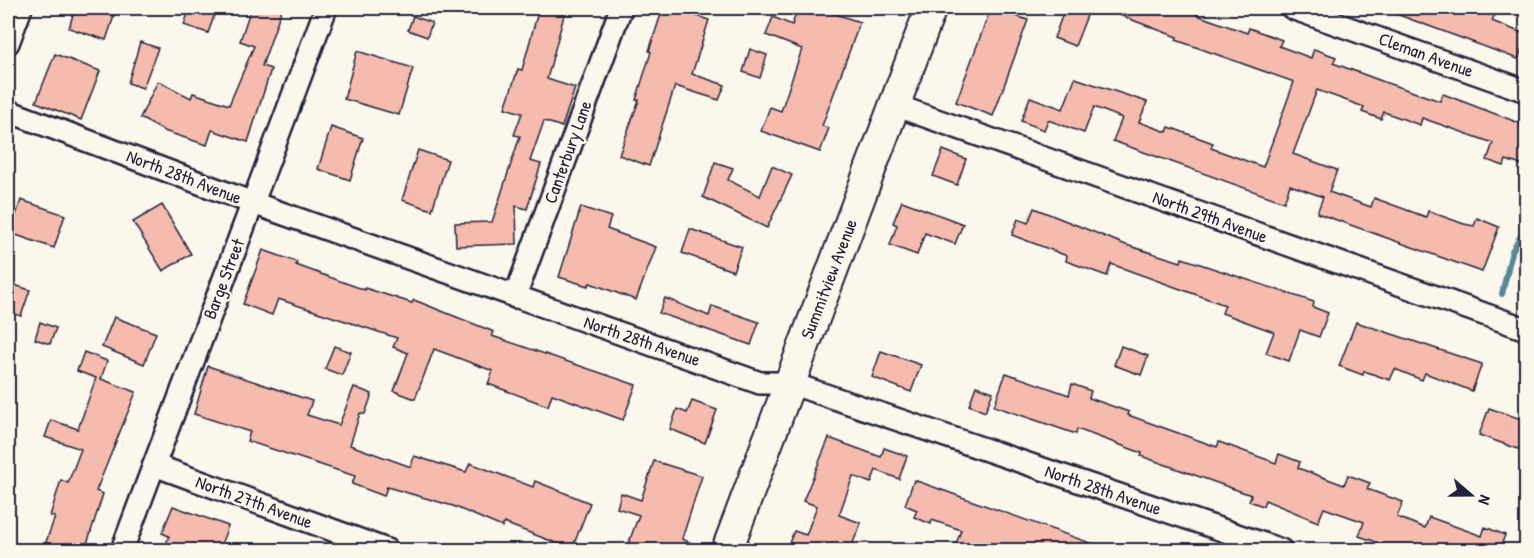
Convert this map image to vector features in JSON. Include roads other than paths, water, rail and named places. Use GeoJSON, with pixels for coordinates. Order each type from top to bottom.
{"type":"FeatureCollection","features":[{"type":"Feature","properties":{"kind":"main road","name":"Summitview Avenue"},"geometry":{"type":"LineString","coordinates":[[727,550],[931,8]]}},
{"type":"Feature","properties":{"kind":"street"},"geometry":{"type":"LineString","coordinates":[[8,43],[21,8]]}},
{"type":"Feature","properties":{"kind":"street","name":"Barge Street"},"geometry":{"type":"LineString","coordinates":[[122,550],[326,8]]}},
{"type":"Feature","properties":{"kind":"street","name":"Canterbury Lane"},"geometry":{"type":"LineString","coordinates":[[515,297],[621,8]]}},
{"type":"Feature","properties":{"kind":"street","name":"Cleman Avenue"},"geometry":{"type":"LineString","coordinates":[[1292,8],[1527,91]]}},
{"type":"Feature","properties":{"kind":"street","name":"North 29th Avenue"},"geometry":{"type":"LineString","coordinates":[[894,105],[1527,329]]}},
{"type":"Feature","properties":{"kind":"street","name":"North 28th Avenue"},"geometry":{"type":"LineString","coordinates":[[8,111],[253,203],[760,383],[790,383],[1281,550]]}},
{"type":"Feature","properties":{"kind":"street","name":"North 27th Avenue"},"geometry":{"type":"LineString","coordinates":[[154,465],[387,550]]}},
{"type":"Feature","properties":{"kind":"waterway"},"geometry":{"type":"LineString","coordinates":[[1502,294],[1512,251],[1526,227]]}}]}
